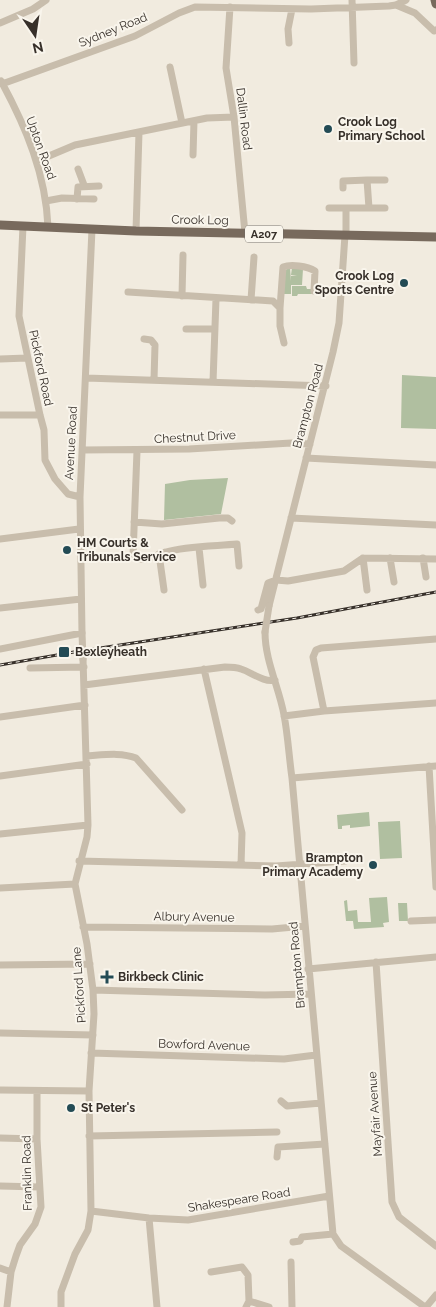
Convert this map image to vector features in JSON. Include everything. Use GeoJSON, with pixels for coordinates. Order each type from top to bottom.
{"type":"FeatureCollection","features":[{"type":"Feature","properties":{"kind":"main road","name":"A207"},"geometry":{"type":"LineString","coordinates":[[0,225],[23,226]]}},
{"type":"Feature","properties":{"kind":"main road","name":"Crook Log"},"geometry":{"type":"LineString","coordinates":[[23,226],[136,231],[436,237]]}},
{"type":"Feature","properties":{"kind":"street"},"geometry":{"type":"LineString","coordinates":[[0,23],[46,0]]}},
{"type":"Feature","properties":{"kind":"street"},"geometry":{"type":"LineString","coordinates":[[396,5],[406,0]]}},
{"type":"Feature","properties":{"kind":"street"},"geometry":{"type":"LineString","coordinates":[[352,4],[354,63]]}},
{"type":"Feature","properties":{"kind":"street","name":"Sydney Road"},"geometry":{"type":"LineString","coordinates":[[1,82],[135,36],[188,9],[230,7],[292,9],[352,4],[396,5]]}},
{"type":"Feature","properties":{"kind":"street"},"geometry":{"type":"LineString","coordinates":[[396,5],[415,13],[434,31],[436,30]]}},
{"type":"Feature","properties":{"kind":"street","name":"Dallin Road"},"geometry":{"type":"LineString","coordinates":[[230,7],[226,68],[234,117],[245,233]]}},
{"type":"Feature","properties":{"kind":"street"},"geometry":{"type":"LineString","coordinates":[[289,43],[288,29],[292,9]]}},
{"type":"Feature","properties":{"kind":"street"},"geometry":{"type":"LineString","coordinates":[[170,67],[182,123]]}},
{"type":"Feature","properties":{"kind":"street","name":"Upton Road"},"geometry":{"type":"LineString","coordinates":[[1,82],[37,161],[43,183],[48,227]]}},
{"type":"Feature","properties":{"kind":"street"},"geometry":{"type":"LineString","coordinates":[[37,161],[75,145],[208,118],[234,117]]}},
{"type":"Feature","properties":{"kind":"street"},"geometry":{"type":"LineString","coordinates":[[193,155],[194,121]]}},
{"type":"Feature","properties":{"kind":"street"},"geometry":{"type":"LineString","coordinates":[[136,231],[139,132]]}},
{"type":"Feature","properties":{"kind":"street"},"geometry":{"type":"LineString","coordinates":[[78,169],[84,186]]}},
{"type":"Feature","properties":{"kind":"street"},"geometry":{"type":"LineString","coordinates":[[368,180],[369,208]]}},
{"type":"Feature","properties":{"kind":"street"},"geometry":{"type":"LineString","coordinates":[[343,188],[343,181],[385,180]]}},
{"type":"Feature","properties":{"kind":"street"},"geometry":{"type":"LineString","coordinates":[[77,198],[78,187],[99,186]]}},
{"type":"Feature","properties":{"kind":"street"},"geometry":{"type":"LineString","coordinates":[[46,202],[62,198],[94,199]]}},
{"type":"Feature","properties":{"kind":"street"},"geometry":{"type":"LineString","coordinates":[[329,208],[385,208]]}},
{"type":"Feature","properties":{"kind":"street","name":"Brampton Road"},"geometry":{"type":"LineString","coordinates":[[333,1234],[292,778],[284,716],[265,644],[265,632],[269,606],[326,386],[339,323],[346,235],[346,208]]}},
{"type":"Feature","properties":{"kind":"street","name":"Pickford Road"},"geometry":{"type":"LineString","coordinates":[[23,226],[19,316],[44,430],[45,460],[54,479],[68,494],[80,497]]}},
{"type":"Feature","properties":{"kind":"street","name":"Avenue Road"},"geometry":{"type":"LineString","coordinates":[[83,659],[79,529],[92,229]]}},
{"type":"Feature","properties":{"kind":"street"},"geometry":{"type":"LineString","coordinates":[[182,296],[184,255]]}},
{"type":"Feature","properties":{"kind":"street"},"geometry":{"type":"LineString","coordinates":[[252,300],[254,257]]}},
{"type":"Feature","properties":{"kind":"street"},"geometry":{"type":"LineString","coordinates":[[284,343],[280,326],[283,267],[286,265],[310,268],[315,271],[314,291]]}},
{"type":"Feature","properties":{"kind":"street"},"geometry":{"type":"LineString","coordinates":[[128,292],[273,301],[280,308]]}},
{"type":"Feature","properties":{"kind":"street"},"geometry":{"type":"LineString","coordinates":[[213,382],[216,298]]}},
{"type":"Feature","properties":{"kind":"street"},"geometry":{"type":"LineString","coordinates":[[186,329],[215,329]]}},
{"type":"Feature","properties":{"kind":"street"},"geometry":{"type":"LineString","coordinates":[[144,339],[151,340],[155,345],[154,380]]}},
{"type":"Feature","properties":{"kind":"street"},"geometry":{"type":"LineString","coordinates":[[0,359],[27,358]]}},
{"type":"Feature","properties":{"kind":"street"},"geometry":{"type":"LineString","coordinates":[[86,378],[326,386]]}},
{"type":"Feature","properties":{"kind":"street"},"geometry":{"type":"LineString","coordinates":[[0,415],[40,415]]}},
{"type":"Feature","properties":{"kind":"street","name":"Chestnut Drive"},"geometry":{"type":"LineString","coordinates":[[82,450],[310,444]]}},
{"type":"Feature","properties":{"kind":"street"},"geometry":{"type":"LineString","coordinates":[[136,450],[133,556],[143,560],[168,551],[237,544],[240,566]]}},
{"type":"Feature","properties":{"kind":"street"},"geometry":{"type":"LineString","coordinates":[[306,458],[436,464]]}},
{"type":"Feature","properties":{"kind":"street"},"geometry":{"type":"LineString","coordinates":[[134,522],[162,524],[219,518],[228,518],[232,521]]}},
{"type":"Feature","properties":{"kind":"street"},"geometry":{"type":"LineString","coordinates":[[291,518],[436,525]]}},
{"type":"Feature","properties":{"kind":"street"},"geometry":{"type":"LineString","coordinates":[[0,539],[79,529]]}},
{"type":"Feature","properties":{"kind":"street"},"geometry":{"type":"LineString","coordinates":[[198,548],[203,585]]}},
{"type":"Feature","properties":{"kind":"street"},"geometry":{"type":"LineString","coordinates":[[159,554],[164,590]]}},
{"type":"Feature","properties":{"kind":"street"},"geometry":{"type":"LineString","coordinates":[[276,580],[288,581],[344,571],[363,558],[436,558]]}},
{"type":"Feature","properties":{"kind":"street"},"geometry":{"type":"LineString","coordinates":[[363,558],[367,590]]}},
{"type":"Feature","properties":{"kind":"street"},"geometry":{"type":"LineString","coordinates":[[390,558],[394,582]]}},
{"type":"Feature","properties":{"kind":"street"},"geometry":{"type":"LineString","coordinates":[[423,558],[426,577]]}},
{"type":"Feature","properties":{"kind":"street","name":"Brampton Road"},"geometry":{"type":"LineString","coordinates":[[258,610],[261,609],[268,583],[276,580]]}},
{"type":"Feature","properties":{"kind":"street"},"geometry":{"type":"LineString","coordinates":[[0,608],[81,599]]}},
{"type":"Feature","properties":{"kind":"street"},"geometry":{"type":"LineString","coordinates":[[0,649],[82,633]]}},
{"type":"Feature","properties":{"kind":"street"},"geometry":{"type":"LineString","coordinates":[[324,711],[314,657],[316,650],[321,648],[436,639]]}},
{"type":"Feature","properties":{"kind":"street","name":"Pickford Lane"},"geometry":{"type":"LineString","coordinates":[[61,1307],[61,1292],[75,1254],[88,1230],[91,1211],[88,1091],[93,1035],[93,990],[75,884],[87,838],[88,825],[83,659]]}},
{"type":"Feature","properties":{"kind":"street"},"geometry":{"type":"LineString","coordinates":[[30,668],[84,667]]}},
{"type":"Feature","properties":{"kind":"street"},"geometry":{"type":"LineString","coordinates":[[84,685],[225,667],[238,668],[266,680],[274,680]]}},
{"type":"Feature","properties":{"kind":"street"},"geometry":{"type":"LineString","coordinates":[[204,669],[242,833],[241,864]]}},
{"type":"Feature","properties":{"kind":"street"},"geometry":{"type":"LineString","coordinates":[[284,716],[324,711],[436,703]]}},
{"type":"Feature","properties":{"kind":"street"},"geometry":{"type":"LineString","coordinates":[[0,717],[85,705]]}},
{"type":"Feature","properties":{"kind":"street"},"geometry":{"type":"LineString","coordinates":[[0,776],[86,760],[128,755],[136,758],[182,810]]}},
{"type":"Feature","properties":{"kind":"street"},"geometry":{"type":"LineString","coordinates":[[292,778],[432,766],[436,887]]}},
{"type":"Feature","properties":{"kind":"street"},"geometry":{"type":"LineString","coordinates":[[0,834],[88,825]]}},
{"type":"Feature","properties":{"kind":"street"},"geometry":{"type":"LineString","coordinates":[[80,862],[276,866],[346,861]]}},
{"type":"Feature","properties":{"kind":"street"},"geometry":{"type":"LineString","coordinates":[[0,888],[75,884]]}},
{"type":"Feature","properties":{"kind":"street"},"geometry":{"type":"LineString","coordinates":[[411,921],[436,920]]}},
{"type":"Feature","properties":{"kind":"street","name":"Albury Avenue"},"geometry":{"type":"LineString","coordinates":[[83,927],[272,929],[305,926]]}},
{"type":"Feature","properties":{"kind":"street"},"geometry":{"type":"LineString","coordinates":[[308,968],[436,957]]}},
{"type":"Feature","properties":{"kind":"street","name":"Mayfair Avenue"},"geometry":{"type":"LineString","coordinates":[[376,962],[392,1202],[399,1217],[436,1246]]}},
{"type":"Feature","properties":{"kind":"street"},"geometry":{"type":"LineString","coordinates":[[0,965],[90,964]]}},
{"type":"Feature","properties":{"kind":"street"},"geometry":{"type":"LineString","coordinates":[[93,990],[265,996],[311,994]]}},
{"type":"Feature","properties":{"kind":"street"},"geometry":{"type":"LineString","coordinates":[[0,1033],[93,1035]]}},
{"type":"Feature","properties":{"kind":"street","name":"Bowford Avenue"},"geometry":{"type":"LineString","coordinates":[[92,1053],[284,1059],[316,1055]]}},
{"type":"Feature","properties":{"kind":"street"},"geometry":{"type":"LineString","coordinates":[[0,1090],[88,1091]]}},
{"type":"Feature","properties":{"kind":"street","name":"Franklin Road"},"geometry":{"type":"LineString","coordinates":[[7,1307],[11,1272],[20,1245],[39,1216],[41,1207],[37,1139],[38,1091]]}},
{"type":"Feature","properties":{"kind":"street"},"geometry":{"type":"LineString","coordinates":[[281,1101],[287,1106],[321,1103]]}},
{"type":"Feature","properties":{"kind":"street"},"geometry":{"type":"LineString","coordinates":[[89,1136],[277,1132]]}},
{"type":"Feature","properties":{"kind":"street"},"geometry":{"type":"LineString","coordinates":[[0,1138],[37,1139]]}},
{"type":"Feature","properties":{"kind":"street"},"geometry":{"type":"LineString","coordinates":[[277,1157],[278,1147],[325,1144]]}},
{"type":"Feature","properties":{"kind":"street"},"geometry":{"type":"LineString","coordinates":[[0,1186],[39,1186]]}},
{"type":"Feature","properties":{"kind":"street","name":"Shakespeare Road"},"geometry":{"type":"LineString","coordinates":[[91,1211],[149,1218],[188,1220],[330,1196]]}},
{"type":"Feature","properties":{"kind":"street"},"geometry":{"type":"LineString","coordinates":[[149,1218],[157,1307]]}},
{"type":"Feature","properties":{"kind":"street"},"geometry":{"type":"LineString","coordinates":[[293,1242],[300,1240],[302,1237],[333,1234],[341,1246],[426,1307],[436,1295]]}},
{"type":"Feature","properties":{"kind":"street"},"geometry":{"type":"LineString","coordinates":[[291,1262],[292,1307]]}},
{"type":"Feature","properties":{"kind":"street"},"geometry":{"type":"LineString","coordinates":[[211,1272],[242,1267],[248,1275],[247,1304],[269,1307]]}},
{"type":"Feature","properties":{"kind":"street"},"geometry":{"type":"LineString","coordinates":[[0,1268],[11,1272]]}},
{"type":"Feature","properties":{"kind":"green space"},"geometry":{"type":"Polygon","coordinates":[[[290,268],[291,281],[291,276],[297,276],[291,275],[292,268],[303,269],[302,285],[291,285],[291,294],[283,294],[285,270],[290,268]]]}},
{"type":"Feature","properties":{"kind":"green space"},"geometry":{"type":"Polygon","coordinates":[[[292,286],[306,286],[314,294],[292,296],[292,286]]]}},
{"type":"Feature","properties":{"kind":"green space"},"geometry":{"type":"Polygon","coordinates":[[[402,375],[436,377],[436,429],[401,428],[402,375]]]}},
{"type":"Feature","properties":{"kind":"green space"},"geometry":{"type":"Polygon","coordinates":[[[228,478],[221,514],[164,520],[165,484],[190,480],[228,478]]]}},
{"type":"Feature","properties":{"kind":"green space"},"geometry":{"type":"Polygon","coordinates":[[[369,812],[370,826],[350,828],[350,825],[342,826],[342,829],[338,829],[337,815],[369,812]]]}},
{"type":"Feature","properties":{"kind":"green space"},"geometry":{"type":"Polygon","coordinates":[[[400,821],[402,858],[380,859],[378,822],[400,821]]]}},
{"type":"Feature","properties":{"kind":"green space"},"geometry":{"type":"Polygon","coordinates":[[[387,897],[389,922],[383,923],[384,927],[354,929],[353,921],[346,921],[344,901],[347,900],[348,911],[357,910],[358,922],[371,922],[369,898],[387,897]]]}},
{"type":"Feature","properties":{"kind":"green space"},"geometry":{"type":"Polygon","coordinates":[[[398,903],[407,903],[408,921],[399,921],[398,903]]]}},
{"type":"Feature","properties":{"kind":"railway"},"geometry":{"type":"LineString","coordinates":[[0,665],[297,618],[436,592]]}},
{"type":"Feature","properties":{"kind":"place","name":"Crook Log Primary School"},"geometry":{"type":"Point","coordinates":[328,129]}},
{"type":"Feature","properties":{"kind":"place","name":"Crook Log Sports Centre"},"geometry":{"type":"Point","coordinates":[404,283]}},
{"type":"Feature","properties":{"kind":"place","name":"HM Courts & Tribunals Service"},"geometry":{"type":"Point","coordinates":[67,550]}},
{"type":"Feature","properties":{"kind":"place","name":"Bexleyheath"},"geometry":{"type":"Point","coordinates":[64,652]}},
{"type":"Feature","properties":{"kind":"place","name":"Brampton Primary Academy"},"geometry":{"type":"Point","coordinates":[373,865]}},
{"type":"Feature","properties":{"kind":"place","name":"Birkbeck Clinic"},"geometry":{"type":"Point","coordinates":[107,977]}},
{"type":"Feature","properties":{"kind":"place","name":"St Peter's"},"geometry":{"type":"Point","coordinates":[71,1108]}}]}
